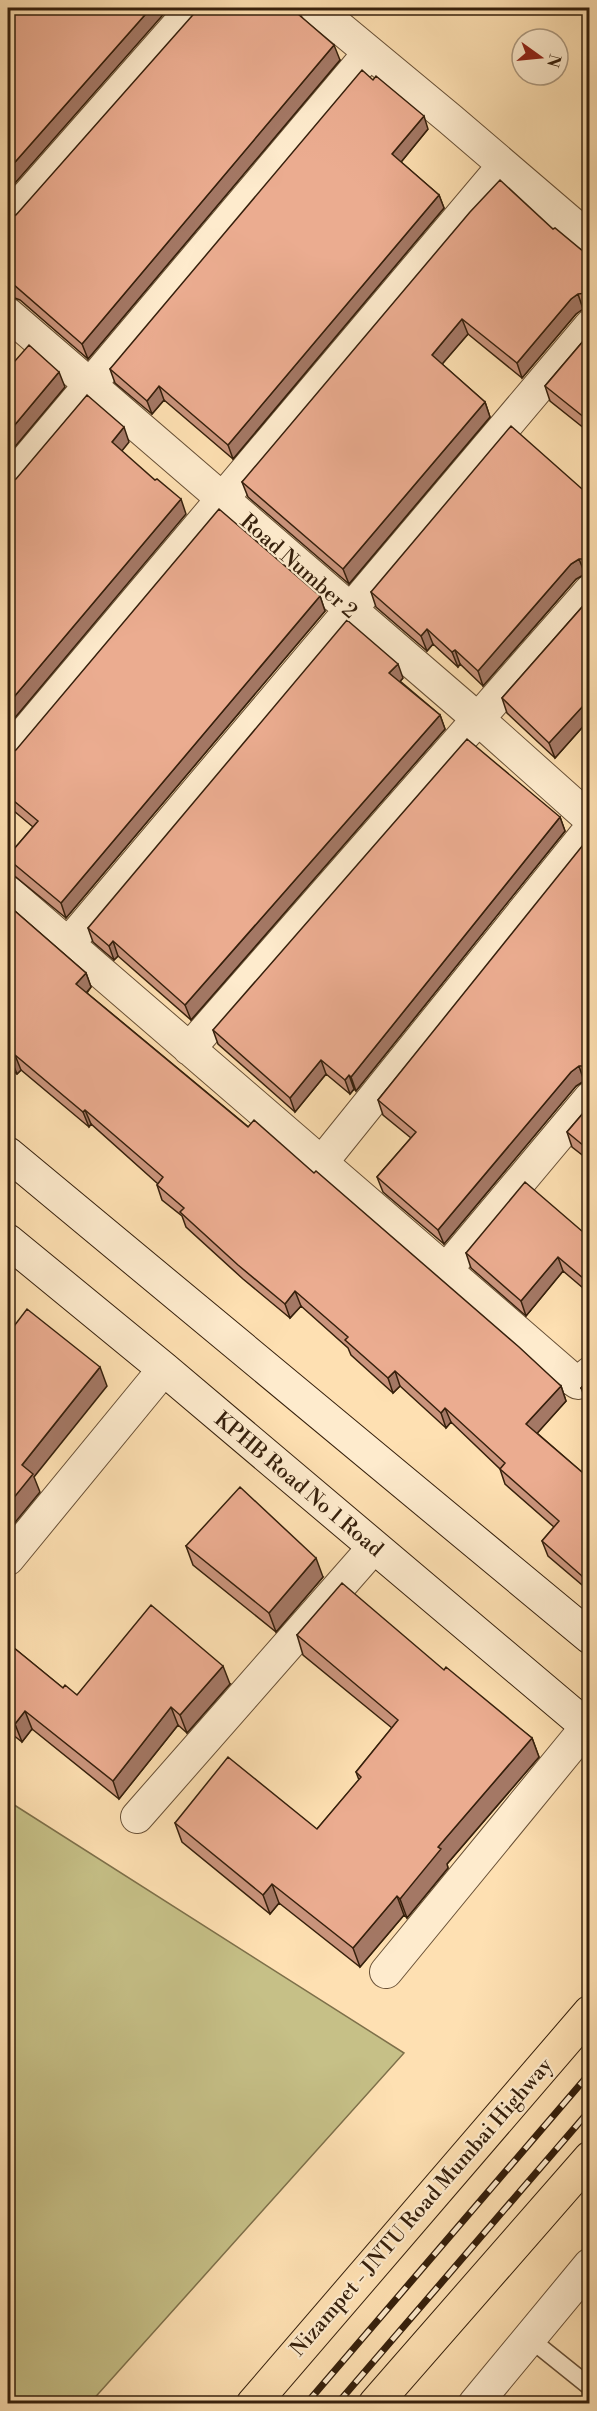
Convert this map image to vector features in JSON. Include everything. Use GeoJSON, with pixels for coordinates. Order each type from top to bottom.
{"type":"FeatureCollection","features":[{"type":"Feature","properties":{"kind":"highway","name":"Nizampet - JNTU Road Mumbai Highway"},"geometry":{"type":"LineString","coordinates":[[253,2403],[590,2012]]}},
{"type":"Feature","properties":{"kind":"highway"},"geometry":{"type":"LineString","coordinates":[[375,2403],[590,2158]]}},
{"type":"Feature","properties":{"kind":"main road"},"geometry":{"type":"LineString","coordinates":[[8,1154],[590,1638]]}},
{"type":"Feature","properties":{"kind":"main road","name":"KPHB Road No 1 Road"},"geometry":{"type":"LineString","coordinates":[[8,1241],[589,1726]]}},
{"type":"Feature","properties":{"kind":"main road"},"geometry":{"type":"LineString","coordinates":[[475,2403],[590,2265]]}},
{"type":"Feature","properties":{"kind":"street"},"geometry":{"type":"LineString","coordinates":[[8,218],[193,8]]}},
{"type":"Feature","properties":{"kind":"street"},"geometry":{"type":"LineString","coordinates":[[316,8],[590,239]]}},
{"type":"Feature","properties":{"kind":"street"},"geometry":{"type":"LineString","coordinates":[[8,482],[369,53]]}},
{"type":"Feature","properties":{"kind":"street"},"geometry":{"type":"LineString","coordinates":[[8,753],[503,166]]}},
{"type":"Feature","properties":{"kind":"street","name":"Road Number 2"},"geometry":{"type":"LineString","coordinates":[[8,314],[478,719],[590,819]]}},
{"type":"Feature","properties":{"kind":"street"},"geometry":{"type":"LineString","coordinates":[[68,944],[590,326]]}},
{"type":"Feature","properties":{"kind":"street"},"geometry":{"type":"LineString","coordinates":[[189,1049],[590,591]]}},
{"type":"Feature","properties":{"kind":"street"},"geometry":{"type":"LineString","coordinates":[[322,1162],[590,829]]}},
{"type":"Feature","properties":{"kind":"street"},"geometry":{"type":"LineString","coordinates":[[8,892],[572,1379],[578,1383],[590,1373]]}},
{"type":"Feature","properties":{"kind":"street"},"geometry":{"type":"LineString","coordinates":[[446,1270],[590,1098]]}},
{"type":"Feature","properties":{"kind":"street"},"geometry":{"type":"LineString","coordinates":[[8,1558],[164,1369]]}},
{"type":"Feature","properties":{"kind":"street"},"geometry":{"type":"LineString","coordinates":[[137,1817],[374,1547]]}},
{"type":"Feature","properties":{"kind":"street"},"geometry":{"type":"LineString","coordinates":[[386,1972],[589,1726]]}},
{"type":"Feature","properties":{"kind":"lane"},"geometry":{"type":"LineString","coordinates":[[529,2338],[590,2387]]}},
{"type":"Feature","properties":{"kind":"shaded area"},"geometry":{"type":"Polygon","coordinates":[[[8,1801],[404,2053],[90,2403],[8,2403],[8,1801]]]}},
{"type":"Feature","properties":{"kind":"building"},"geometry":{"type":"Polygon","coordinates":[[[8,8],[151,8],[8,170],[8,8]]]}},
{"type":"Feature","properties":{"kind":"building"},"geometry":{"type":"Polygon","coordinates":[[[199,8],[291,8],[334,45],[82,344],[8,282],[8,220],[16,215],[199,8]]]}},
{"type":"Feature","properties":{"kind":"building"},"geometry":{"type":"Polygon","coordinates":[[[362,70],[373,80],[376,76],[424,116],[392,154],[439,195],[228,445],[159,386],[147,401],[110,369],[362,70]]]}},
{"type":"Feature","properties":{"kind":"building"},"geometry":{"type":"Polygon","coordinates":[[[500,180],[553,229],[555,228],[590,257],[590,294],[578,294],[571,299],[517,363],[462,319],[432,355],[485,402],[343,569],[242,482],[470,212],[500,180]]]}},
{"type":"Feature","properties":{"kind":"building"},"geometry":{"type":"Polygon","coordinates":[[[590,333],[590,422],[545,386],[590,333]]]}},
{"type":"Feature","properties":{"kind":"building"},"geometry":{"type":"Polygon","coordinates":[[[29,345],[59,372],[8,433],[8,354],[15,361],[29,345]]]}},
{"type":"Feature","properties":{"kind":"building"},"geometry":{"type":"Polygon","coordinates":[[[87,395],[124,427],[112,442],[155,480],[157,479],[181,499],[8,704],[8,484],[16,479],[87,395]]]}},
{"type":"Feature","properties":{"kind":"building"},"geometry":{"type":"Polygon","coordinates":[[[511,426],[590,496],[590,559],[579,559],[571,564],[478,671],[455,650],[452,652],[427,629],[421,636],[371,592],[511,426]]]}},
{"type":"Feature","properties":{"kind":"building"},"geometry":{"type":"Polygon","coordinates":[[[219,509],[320,596],[61,903],[8,859],[8,856],[38,821],[8,796],[8,755],[16,750],[219,509]]]}},
{"type":"Feature","properties":{"kind":"building"},"geometry":{"type":"Polygon","coordinates":[[[590,598],[590,715],[582,707],[549,743],[502,698],[590,598]]]}},
{"type":"Feature","properties":{"kind":"building"},"geometry":{"type":"Polygon","coordinates":[[[347,620],[398,664],[389,673],[440,715],[185,1005],[113,941],[109,946],[88,928],[347,620]]]}},
{"type":"Feature","properties":{"kind":"building"},"geometry":{"type":"Polygon","coordinates":[[[467,739],[560,817],[351,1077],[349,1075],[345,1080],[321,1060],[290,1098],[213,1030],[467,739]]]}},
{"type":"Feature","properties":{"kind":"building"},"geometry":{"type":"Polygon","coordinates":[[[587,840],[590,842],[590,1066],[579,1066],[571,1072],[438,1230],[377,1177],[416,1132],[378,1100],[587,840]]]}},
{"type":"Feature","properties":{"kind":"building"},"geometry":{"type":"Polygon","coordinates":[[[8,905],[86,973],[76,984],[248,1127],[254,1120],[314,1173],[316,1171],[561,1386],[526,1424],[590,1479],[590,1576],[585,1572],[582,1576],[542,1541],[559,1521],[500,1469],[505,1463],[445,1408],[441,1413],[395,1371],[388,1378],[345,1340],[348,1337],[295,1291],[285,1304],[180,1212],[184,1208],[157,1185],[163,1177],[85,1110],[83,1112],[15,1055],[11,1059],[8,1056],[8,905]]]}},
{"type":"Feature","properties":{"kind":"building"},"geometry":{"type":"Polygon","coordinates":[[[590,1105],[590,1151],[567,1132],[590,1105]]]}},
{"type":"Feature","properties":{"kind":"building"},"geometry":{"type":"Polygon","coordinates":[[[525,1182],[590,1238],[590,1284],[558,1257],[521,1301],[466,1253],[525,1182]]]}},
{"type":"Feature","properties":{"kind":"building"},"geometry":{"type":"Polygon","coordinates":[[[27,1309],[100,1367],[22,1465],[33,1474],[8,1505],[8,1334],[27,1309]]]}},
{"type":"Feature","properties":{"kind":"building"},"geometry":{"type":"Polygon","coordinates":[[[590,1378],[590,1394],[581,1388],[590,1378]]]}},
{"type":"Feature","properties":{"kind":"building"},"geometry":{"type":"Polygon","coordinates":[[[240,1487],[316,1558],[269,1613],[186,1546],[240,1487]]]}},
{"type":"Feature","properties":{"kind":"building"},"geometry":{"type":"Polygon","coordinates":[[[342,1583],[444,1670],[446,1667],[532,1738],[438,1847],[441,1849],[400,1899],[397,1896],[353,1948],[272,1884],[263,1895],[175,1823],[228,1757],[317,1829],[361,1777],[356,1772],[398,1720],[297,1635],[342,1583]]]}},
{"type":"Feature","properties":{"kind":"building"},"geometry":{"type":"Polygon","coordinates":[[[151,1605],[223,1666],[180,1715],[171,1707],[113,1781],[25,1711],[15,1724],[8,1718],[8,1643],[63,1688],[65,1685],[77,1695],[151,1605]]]}},
{"type":"Feature","properties":{"kind":"railway"},"geometry":{"type":"LineString","coordinates":[[306,2404],[590,2073]]}},
{"type":"Feature","properties":{"kind":"railway"},"geometry":{"type":"LineString","coordinates":[[337,2404],[590,2110]]}}]}
